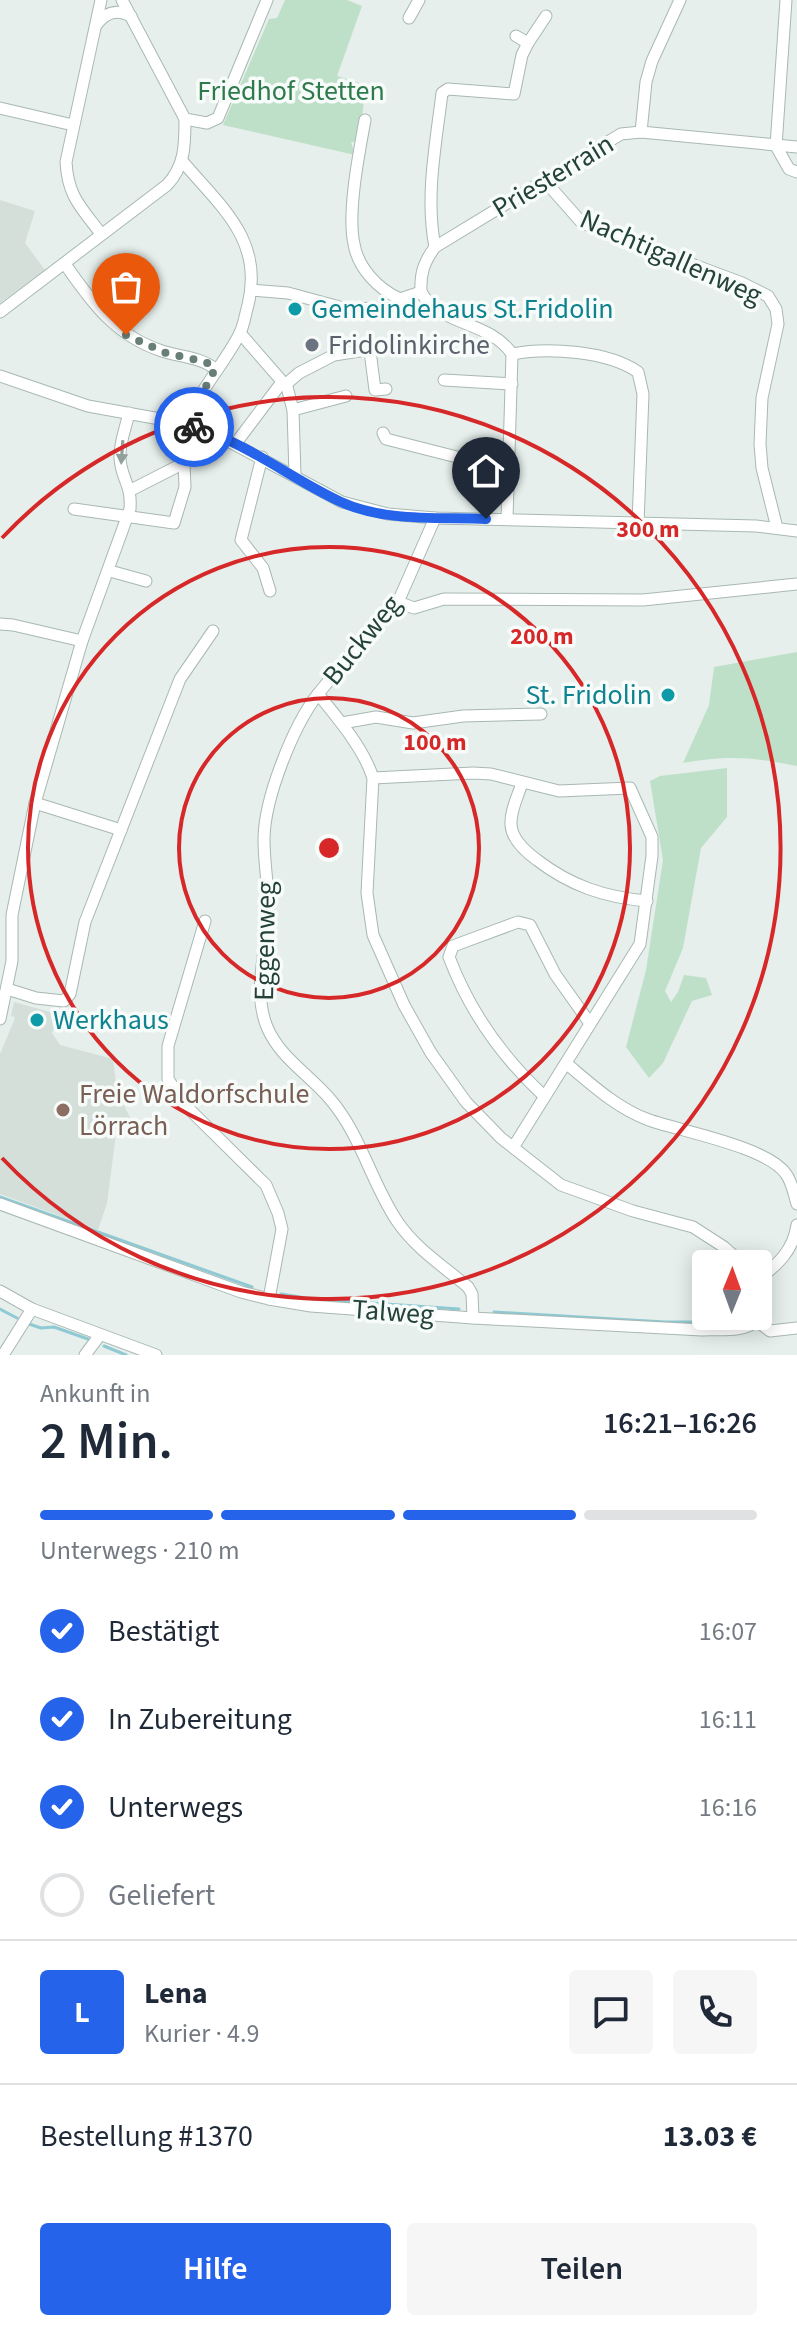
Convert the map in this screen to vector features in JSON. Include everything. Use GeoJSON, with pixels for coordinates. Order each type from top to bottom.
{"type":"FeatureCollection","features":[{"type":"Feature","properties":{"kind":"street"},"geometry":{"type":"LineString","coordinates":[[101,0],[66,162],[73,198],[101,234]]}},
{"type":"Feature","properties":{"kind":"street"},"geometry":{"type":"LineString","coordinates":[[0,312],[167,185],[178,174],[183,162],[191,121],[122,0]]}},
{"type":"Feature","properties":{"kind":"street"},"geometry":{"type":"LineString","coordinates":[[191,121],[207,123],[218,118],[267,0]]}},
{"type":"Feature","properties":{"kind":"street"},"geometry":{"type":"LineString","coordinates":[[409,18],[419,0]]}},
{"type":"Feature","properties":{"kind":"street"},"geometry":{"type":"LineString","coordinates":[[641,132],[646,82],[652,61],[680,0]]}},
{"type":"Feature","properties":{"kind":"street"},"geometry":{"type":"LineString","coordinates":[[786,0],[776,146],[789,169],[797,172]]}},
{"type":"Feature","properties":{"kind":"street"},"geometry":{"type":"LineString","coordinates":[[97,25],[110,13],[122,12],[131,16]]}},
{"type":"Feature","properties":{"kind":"street"},"geometry":{"type":"LineString","coordinates":[[507,519],[512,354],[495,335],[433,308],[421,292],[420,281],[424,261],[435,247],[432,181],[442,93],[448,89],[514,94],[522,55],[546,16]]}},
{"type":"Feature","properties":{"kind":"street"},"geometry":{"type":"LineString","coordinates":[[516,36],[528,43]]}},
{"type":"Feature","properties":{"kind":"street"},"geometry":{"type":"LineString","coordinates":[[0,108],[73,125]]}},
{"type":"Feature","properties":{"kind":"street"},"geometry":{"type":"LineString","coordinates":[[365,120],[353,243],[372,278],[389,294],[400,299],[421,292]]}},
{"type":"Feature","properties":{"kind":"street","name":"Priesterrain"},"geometry":{"type":"LineString","coordinates":[[435,247],[621,134],[641,132],[797,147]]}},
{"type":"Feature","properties":{"kind":"street"},"geometry":{"type":"LineString","coordinates":[[74,509],[174,523],[185,487],[184,463],[191,426],[215,369],[240,333],[251,290],[251,259],[233,220],[183,162]]}},
{"type":"Feature","properties":{"kind":"street","name":"Nachtigallenweg"},"geometry":{"type":"LineString","coordinates":[[545,181],[582,223],[742,283],[768,296],[776,309],[778,324],[762,398],[760,444],[762,468],[777,528]]}},
{"type":"Feature","properties":{"kind":"street"},"geometry":{"type":"LineString","coordinates":[[65,264],[108,321],[126,335],[166,353],[206,362],[215,369]]}},
{"type":"Feature","properties":{"kind":"street"},"geometry":{"type":"LineString","coordinates":[[251,290],[288,293],[347,309],[380,308]]}},
{"type":"Feature","properties":{"kind":"street"},"geometry":{"type":"LineString","coordinates":[[240,333],[284,383],[293,410],[295,475]]}},
{"type":"Feature","properties":{"kind":"street"},"geometry":{"type":"LineString","coordinates":[[236,443],[284,383],[299,373],[334,355],[385,347]]}},
{"type":"Feature","properties":{"kind":"street"},"geometry":{"type":"LineString","coordinates":[[370,351],[375,390],[386,389]]}},
{"type":"Feature","properties":{"kind":"street"},"geometry":{"type":"LineString","coordinates":[[512,354],[555,351],[604,358],[638,372],[643,394],[638,523]]}},
{"type":"Feature","properties":{"kind":"street"},"geometry":{"type":"LineString","coordinates":[[0,376],[88,406],[191,426],[236,443],[342,502],[362,509],[435,518],[797,531]]}},
{"type":"Feature","properties":{"kind":"street"},"geometry":{"type":"LineString","coordinates":[[444,380],[512,384]]}},
{"type":"Feature","properties":{"kind":"street"},"geometry":{"type":"LineString","coordinates":[[293,410],[346,396]]}},
{"type":"Feature","properties":{"kind":"street"},"geometry":{"type":"LineString","coordinates":[[0,1019],[12,961],[12,915],[35,803],[82,641],[110,571],[127,517],[131,490],[122,472],[120,456],[129,413]]}},
{"type":"Feature","properties":{"kind":"street"},"geometry":{"type":"LineString","coordinates":[[383,433],[386,439],[508,470]]}},
{"type":"Feature","properties":{"kind":"street"},"geometry":{"type":"LineString","coordinates":[[262,457],[241,540],[263,568],[270,591]]}},
{"type":"Feature","properties":{"kind":"street"},"geometry":{"type":"LineString","coordinates":[[131,490],[184,463]]}},
{"type":"Feature","properties":{"kind":"street","name":"Buckweg"},"geometry":{"type":"LineString","coordinates":[[373,778],[342,723],[318,694],[398,602],[435,518]]}},
{"type":"Feature","properties":{"kind":"street"},"geometry":{"type":"LineString","coordinates":[[110,571],[146,581]]}},
{"type":"Feature","properties":{"kind":"street"},"geometry":{"type":"LineString","coordinates":[[398,602],[414,608],[444,599],[643,600],[797,584]]}},
{"type":"Feature","properties":{"kind":"street"},"geometry":{"type":"LineString","coordinates":[[0,624],[82,641]]}},
{"type":"Feature","properties":{"kind":"street"},"geometry":{"type":"LineString","coordinates":[[7,989],[36,998],[64,1001],[70,994],[85,922],[180,679],[213,631]]}},
{"type":"Feature","properties":{"kind":"street","name":"Eggenweg"},"geometry":{"type":"LineString","coordinates":[[318,694],[274,783],[267,810],[264,837],[268,911],[260,991],[266,1024],[278,1049],[330,1099],[351,1128],[382,1194],[414,1243],[468,1287],[472,1294],[473,1318]]}},
{"type":"Feature","properties":{"kind":"street"},"geometry":{"type":"LineString","coordinates":[[342,723],[376,717],[413,723],[463,716],[541,714]]}},
{"type":"Feature","properties":{"kind":"street"},"geometry":{"type":"LineString","coordinates":[[514,1146],[640,944],[652,837],[630,788],[559,791],[491,774],[473,773],[373,778],[367,893],[373,935],[404,1005],[431,1053],[466,1102],[501,1138],[561,1185],[633,1211],[693,1227],[727,1250]]}},
{"type":"Feature","properties":{"kind":"street"},"geometry":{"type":"LineString","coordinates":[[522,783],[511,817],[511,829],[521,846],[575,885],[610,897],[647,901]]}},
{"type":"Feature","properties":{"kind":"street"},"geometry":{"type":"LineString","coordinates":[[35,803],[121,830]]}},
{"type":"Feature","properties":{"kind":"street"},"geometry":{"type":"LineString","coordinates":[[205,921],[168,1046],[168,1079],[185,1105],[266,1185],[282,1229],[269,1299]]}},
{"type":"Feature","properties":{"kind":"street"},"geometry":{"type":"LineString","coordinates":[[544,1096],[522,1075],[471,1005],[449,957],[453,946],[506,925],[523,922],[530,925],[555,974],[589,1022]]}},
{"type":"Feature","properties":{"kind":"street"},"geometry":{"type":"LineString","coordinates":[[567,1064],[611,1099],[647,1119],[727,1142],[774,1164],[786,1173],[797,1204]]}},
{"type":"Feature","properties":{"kind":"street","name":"Talweg"},"geometry":{"type":"LineString","coordinates":[[0,1204],[241,1292],[269,1299],[311,1306],[473,1318],[692,1329]]}},
{"type":"Feature","properties":{"kind":"street"},"geometry":{"type":"LineString","coordinates":[[772,1269],[794,1242],[797,1225]]}},
{"type":"Feature","properties":{"kind":"street"},"geometry":{"type":"LineString","coordinates":[[0,1291],[32,1309],[156,1355]]}},
{"type":"Feature","properties":{"kind":"street"},"geometry":{"type":"LineString","coordinates":[[3,1355],[32,1309]]}},
{"type":"Feature","properties":{"kind":"street","name":"Talweg"},"geometry":{"type":"LineString","coordinates":[[769,1330],[797,1328]]}},
{"type":"Feature","properties":{"kind":"street"},"geometry":{"type":"LineString","coordinates":[[85,1355],[100,1335]]}},
{"type":"Feature","properties":{"kind":"shaded area"},"geometry":{"type":"Polygon","coordinates":[[[0,200],[35,211],[25,243],[45,270],[0,303],[0,200]]]}},
{"type":"Feature","properties":{"kind":"shaded area","name":"Freie Waldorfschule Lörrach"},"geometry":{"type":"Polygon","coordinates":[[[14,1002],[61,1015],[57,1030],[52,1033],[60,1045],[113,1059],[117,1091],[136,1130],[127,1136],[116,1134],[107,1203],[98,1230],[0,1194],[0,1054],[15,1017],[11,1016],[14,1002]]]}},
{"type":"Feature","properties":{"kind":"green space","name":"Friedhof Stetten"},"geometry":{"type":"Polygon","coordinates":[[[285,0],[347,0],[362,6],[337,76],[366,85],[359,142],[351,142],[355,155],[223,125],[269,19],[277,18],[285,0]]]}},
{"type":"Feature","properties":{"kind":"green space"},"geometry":{"type":"Polygon","coordinates":[[[797,652],[797,766],[740,758],[683,763],[709,705],[714,667],[797,652]]]}},
{"type":"Feature","properties":{"kind":"green space"},"geometry":{"type":"Polygon","coordinates":[[[727,768],[727,817],[701,848],[683,948],[665,991],[671,1002],[684,975],[706,978],[712,995],[692,1001],[663,1063],[649,1078],[626,1047],[646,970],[663,860],[650,781],[660,776],[727,768]]]}},
{"type":"Feature","properties":{"kind":"waterway"},"geometry":{"type":"LineString","coordinates":[[0,1197],[252,1287]]}},
{"type":"Feature","properties":{"kind":"waterway"},"geometry":{"type":"LineString","coordinates":[[281,1294],[459,1309]]}},
{"type":"Feature","properties":{"kind":"waterway"},"geometry":{"type":"LineString","coordinates":[[0,1309],[17,1318]]}},
{"type":"Feature","properties":{"kind":"waterway"},"geometry":{"type":"LineString","coordinates":[[494,1312],[692,1322]]}},
{"type":"Feature","properties":{"kind":"waterway"},"geometry":{"type":"LineString","coordinates":[[29,1324],[41,1328],[54,1327],[88,1339]]}},
{"type":"Feature","properties":{"kind":"waterway"},"geometry":{"type":"LineString","coordinates":[[104,1346],[126,1355]]}},
{"type":"Feature","properties":{"kind":"way so far"},"geometry":{"type":"LineString","coordinates":[[126,335],[166,353],[206,362],[215,369],[189,416],[186,425],[194,427]]}},
{"type":"Feature","properties":{"kind":"place","name":"Gemeindehaus St.Fridolin"},"geometry":{"type":"Point","coordinates":[295,309]}},
{"type":"Feature","properties":{"kind":"place","name":"Fridolinkirche"},"geometry":{"type":"Point","coordinates":[312,345]}},
{"type":"Feature","properties":{"kind":"place","name":"St. Fridolin"},"geometry":{"type":"Point","coordinates":[668,695]}},
{"type":"Feature","properties":{"kind":"place","name":"Werkhaus"},"geometry":{"type":"Point","coordinates":[37,1020]}},
{"type":"Feature","properties":{"kind":"place","name":"Freie Waldorfschule Lörrach"},"geometry":{"type":"Point","coordinates":[63,1110]}},
{"type":"Feature","properties":{"kind":"route"},"geometry":{"type":"LineString","coordinates":[[194,427],[236,443],[342,502],[362,509],[435,518],[486,519]]}}]}
